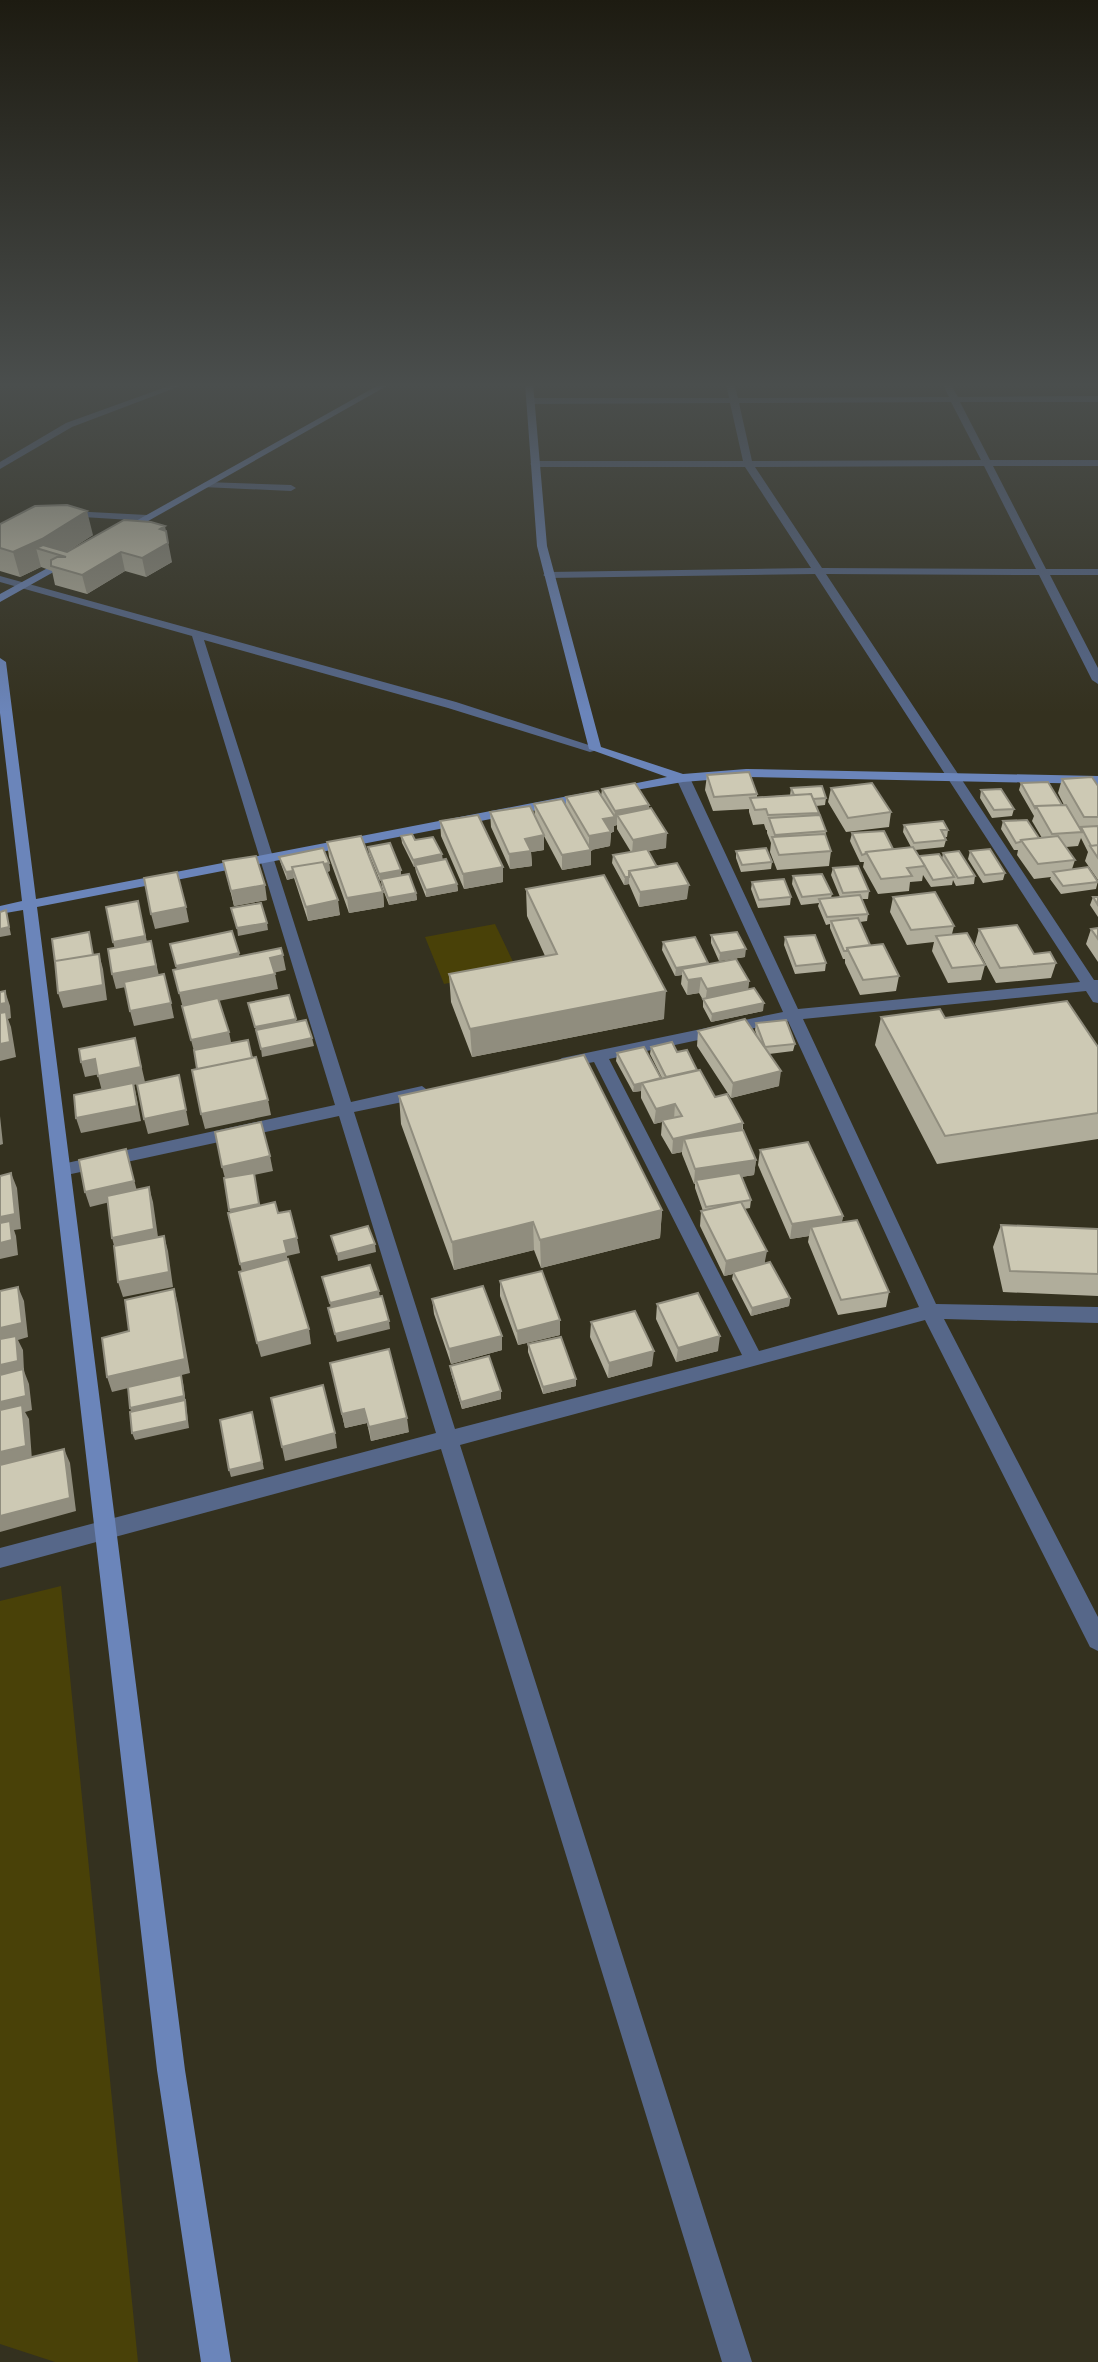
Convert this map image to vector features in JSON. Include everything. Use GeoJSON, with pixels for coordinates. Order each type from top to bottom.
{"type":"FeatureCollection","features":[{"type":"Feature","properties":{"kind":"street"},"geometry":{"type":"LineString","coordinates":[[114,536],[191,493]]}},
{"type":"Feature","properties":{"kind":"street"},"geometry":{"type":"LineString","coordinates":[[537,493],[542,546],[548,575],[595,749]]}},
{"type":"Feature","properties":{"kind":"street"},"geometry":{"type":"LineString","coordinates":[[546,1066],[792,1015],[1095,989],[951,776],[767,493]]}},
{"type":"Feature","properties":{"kind":"street"},"geometry":{"type":"LineString","coordinates":[[1003,493],[1098,680]]}},
{"type":"Feature","properties":{"kind":"street"},"geometry":{"type":"LineString","coordinates":[[71,514],[147,518]]}},
{"type":"Feature","properties":{"kind":"street"},"geometry":{"type":"LineString","coordinates":[[0,599],[80,555]]}},
{"type":"Feature","properties":{"kind":"street"},"geometry":{"type":"LineString","coordinates":[[548,575],[817,571],[1098,572]]}},
{"type":"Feature","properties":{"kind":"street"},"geometry":{"type":"LineString","coordinates":[[0,579],[452,705],[683,778],[930,1311],[1098,1640]]}},
{"type":"Feature","properties":{"kind":"street"},"geometry":{"type":"LineString","coordinates":[[197,635],[737,2362]]}},
{"type":"Feature","properties":{"kind":"street"},"geometry":{"type":"LineString","coordinates":[[0,662],[171,2070],[216,2362]]}},
{"type":"Feature","properties":{"kind":"street"},"geometry":{"type":"LineString","coordinates":[[0,910],[683,778],[746,773],[1098,780]]}},
{"type":"Feature","properties":{"kind":"street"},"geometry":{"type":"LineString","coordinates":[[599,1055],[754,1360]]}},
{"type":"Feature","properties":{"kind":"street"},"geometry":{"type":"LineString","coordinates":[[62,1170],[440,1088]]}},
{"type":"Feature","properties":{"kind":"street"},"geometry":{"type":"LineString","coordinates":[[0,1558],[754,1360],[930,1311],[1098,1315]]}},
{"type":"Feature","properties":{"kind":"shaded area"},"geometry":{"type":"Polygon","coordinates":[[[495,924],[517,970],[444,984],[425,937],[495,924]]]}},
{"type":"Feature","properties":{"kind":"shaded area"},"geometry":{"type":"Polygon","coordinates":[[[61,1586],[138,2362],[55,2362],[0,2344],[0,1601],[61,1586]]]}},
{"type":"Feature","properties":{"kind":"building"},"geometry":{"type":"Polygon","coordinates":[[[67,505],[87,511],[42,539],[13,552],[0,548],[0,524],[35,506],[67,505]]]}},
{"type":"Feature","properties":{"kind":"building"},"geometry":{"type":"Polygon","coordinates":[[[124,520],[165,526],[160,529],[166,531],[168,543],[142,558],[121,552],[82,575],[51,566],[51,560],[66,557],[36,548],[43,545],[67,552],[124,520]]]}},
{"type":"Feature","properties":{"kind":"building"},"geometry":{"type":"Polygon","coordinates":[[[749,772],[757,794],[714,797],[707,775],[749,772]]]}},
{"type":"Feature","properties":{"kind":"building"},"geometry":{"type":"Polygon","coordinates":[[[1092,777],[1098,786],[1098,817],[1084,817],[1062,779],[1092,777]]]}},
{"type":"Feature","properties":{"kind":"building"},"geometry":{"type":"Polygon","coordinates":[[[1048,782],[1062,805],[1035,808],[1021,783],[1048,782]]]}},
{"type":"Feature","properties":{"kind":"building"},"geometry":{"type":"Polygon","coordinates":[[[635,783],[649,805],[615,811],[602,789],[635,783]]]}},
{"type":"Feature","properties":{"kind":"building"},"geometry":{"type":"Polygon","coordinates":[[[872,783],[891,812],[848,818],[831,788],[872,783]]]}},
{"type":"Feature","properties":{"kind":"building"},"geometry":{"type":"Polygon","coordinates":[[[822,786],[826,798],[813,799],[811,794],[794,795],[791,788],[822,786]]]}},
{"type":"Feature","properties":{"kind":"building"},"geometry":{"type":"Polygon","coordinates":[[[1001,789],[1014,809],[994,810],[981,790],[1001,789]]]}},
{"type":"Feature","properties":{"kind":"building"},"geometry":{"type":"Polygon","coordinates":[[[598,791],[615,817],[603,819],[611,832],[589,836],[566,797],[598,791]]]}},
{"type":"Feature","properties":{"kind":"building"},"geometry":{"type":"Polygon","coordinates":[[[811,794],[819,813],[768,815],[766,809],[755,810],[750,798],[811,794]]]}},
{"type":"Feature","properties":{"kind":"building"},"geometry":{"type":"Polygon","coordinates":[[[562,799],[591,850],[562,855],[534,804],[562,799]]]}},
{"type":"Feature","properties":{"kind":"building"},"geometry":{"type":"Polygon","coordinates":[[[1066,805],[1082,832],[1052,834],[1036,806],[1066,805]]]}},
{"type":"Feature","properties":{"kind":"building"},"geometry":{"type":"Polygon","coordinates":[[[530,806],[544,835],[525,839],[531,851],[509,854],[490,812],[530,806]]]}},
{"type":"Feature","properties":{"kind":"building"},"geometry":{"type":"Polygon","coordinates":[[[651,808],[667,833],[633,840],[617,815],[651,808]]]}},
{"type":"Feature","properties":{"kind":"building"},"geometry":{"type":"Polygon","coordinates":[[[478,815],[503,867],[463,874],[440,821],[478,815]]]}},
{"type":"Feature","properties":{"kind":"building"},"geometry":{"type":"Polygon","coordinates":[[[820,815],[826,831],[775,835],[769,818],[820,815]]]}},
{"type":"Feature","properties":{"kind":"building"},"geometry":{"type":"Polygon","coordinates":[[[1027,820],[1039,838],[1016,843],[1003,821],[1027,820]]]}},
{"type":"Feature","properties":{"kind":"building"},"geometry":{"type":"Polygon","coordinates":[[[943,821],[948,830],[941,830],[946,840],[914,843],[904,825],[943,821]]]}},
{"type":"Feature","properties":{"kind":"building"},"geometry":{"type":"Polygon","coordinates":[[[1098,826],[1098,845],[1091,846],[1081,827],[1098,826]]]}},
{"type":"Feature","properties":{"kind":"building"},"geometry":{"type":"Polygon","coordinates":[[[884,831],[893,849],[866,852],[862,855],[852,833],[884,831]]]}},
{"type":"Feature","properties":{"kind":"building"},"geometry":{"type":"Polygon","coordinates":[[[412,834],[415,840],[433,837],[442,854],[413,860],[401,836],[412,834]]]}},
{"type":"Feature","properties":{"kind":"building"},"geometry":{"type":"Polygon","coordinates":[[[825,834],[831,851],[779,855],[772,837],[825,834]]]}},
{"type":"Feature","properties":{"kind":"building"},"geometry":{"type":"Polygon","coordinates":[[[361,836],[383,892],[347,898],[327,842],[361,836]]]}},
{"type":"Feature","properties":{"kind":"building"},"geometry":{"type":"Polygon","coordinates":[[[1058,836],[1075,860],[1038,864],[1021,840],[1058,836]]]}},
{"type":"Feature","properties":{"kind":"building"},"geometry":{"type":"Polygon","coordinates":[[[390,843],[401,870],[379,874],[368,847],[390,843]]]}},
{"type":"Feature","properties":{"kind":"building"},"geometry":{"type":"Polygon","coordinates":[[[1098,845],[1098,858],[1090,846],[1098,845]]]}},
{"type":"Feature","properties":{"kind":"building"},"geometry":{"type":"Polygon","coordinates":[[[913,847],[925,866],[907,868],[912,876],[881,879],[866,852],[913,847]]]}},
{"type":"Feature","properties":{"kind":"building"},"geometry":{"type":"Polygon","coordinates":[[[323,848],[329,863],[292,867],[293,871],[286,872],[279,857],[323,848]]]}},
{"type":"Feature","properties":{"kind":"building"},"geometry":{"type":"Polygon","coordinates":[[[766,848],[772,862],[742,865],[736,851],[766,848]]]}},
{"type":"Feature","properties":{"kind":"building"},"geometry":{"type":"Polygon","coordinates":[[[647,849],[657,867],[629,871],[629,877],[625,877],[613,855],[647,849]]]}},
{"type":"Feature","properties":{"kind":"building"},"geometry":{"type":"Polygon","coordinates":[[[990,849],[1005,873],[985,875],[970,851],[990,849]]]}},
{"type":"Feature","properties":{"kind":"building"},"geometry":{"type":"Polygon","coordinates":[[[959,851],[975,876],[958,878],[943,853],[959,851]]]}},
{"type":"Feature","properties":{"kind":"building"},"geometry":{"type":"Polygon","coordinates":[[[939,854],[954,877],[933,880],[919,856],[939,854]]]}},
{"type":"Feature","properties":{"kind":"building"},"geometry":{"type":"Polygon","coordinates":[[[256,856],[265,885],[231,891],[223,861],[256,856]]]}},
{"type":"Feature","properties":{"kind":"building"},"geometry":{"type":"Polygon","coordinates":[[[446,859],[457,884],[426,890],[415,865],[446,859]]]}},
{"type":"Feature","properties":{"kind":"building"},"geometry":{"type":"Polygon","coordinates":[[[323,862],[338,900],[306,907],[292,867],[323,862]]]}},
{"type":"Feature","properties":{"kind":"building"},"geometry":{"type":"Polygon","coordinates":[[[677,863],[689,885],[640,892],[629,871],[677,863]]]}},
{"type":"Feature","properties":{"kind":"building"},"geometry":{"type":"Polygon","coordinates":[[[858,866],[869,891],[843,893],[833,868],[858,866]]]}},
{"type":"Feature","properties":{"kind":"building"},"geometry":{"type":"Polygon","coordinates":[[[1088,867],[1098,882],[1063,886],[1053,872],[1088,867]]]}},
{"type":"Feature","properties":{"kind":"building"},"geometry":{"type":"Polygon","coordinates":[[[177,872],[186,907],[151,914],[144,878],[177,872]]]}},
{"type":"Feature","properties":{"kind":"building"},"geometry":{"type":"Polygon","coordinates":[[[409,874],[416,893],[388,898],[381,879],[409,874]]]}},
{"type":"Feature","properties":{"kind":"building"},"geometry":{"type":"Polygon","coordinates":[[[822,874],[832,894],[802,897],[793,876],[822,874]]]}},
{"type":"Feature","properties":{"kind":"building"},"geometry":{"type":"Polygon","coordinates":[[[604,875],[666,991],[470,1029],[449,974],[557,954],[526,889],[604,875]]]}},
{"type":"Feature","properties":{"kind":"building"},"geometry":{"type":"Polygon","coordinates":[[[784,879],[791,897],[759,900],[752,882],[784,879]]]}},
{"type":"Feature","properties":{"kind":"building"},"geometry":{"type":"Polygon","coordinates":[[[935,892],[954,926],[911,930],[893,897],[935,892]]]}},
{"type":"Feature","properties":{"kind":"building"},"geometry":{"type":"Polygon","coordinates":[[[860,895],[868,914],[827,917],[819,899],[860,895]]]}},
{"type":"Feature","properties":{"kind":"building"},"geometry":{"type":"Polygon","coordinates":[[[138,901],[145,936],[113,942],[106,907],[138,901]]]}},
{"type":"Feature","properties":{"kind":"building"},"geometry":{"type":"Polygon","coordinates":[[[261,903],[267,923],[237,928],[231,908],[261,903]]]}},
{"type":"Feature","properties":{"kind":"building"},"geometry":{"type":"Polygon","coordinates":[[[6,910],[9,927],[0,929],[0,912],[6,910]]]}},
{"type":"Feature","properties":{"kind":"building"},"geometry":{"type":"Polygon","coordinates":[[[858,918],[870,945],[847,948],[847,951],[844,951],[831,921],[858,918]]]}},
{"type":"Feature","properties":{"kind":"building"},"geometry":{"type":"Polygon","coordinates":[[[1017,925],[1034,954],[1050,952],[1056,963],[1000,968],[979,929],[1017,925]]]}},
{"type":"Feature","properties":{"kind":"building"},"geometry":{"type":"Polygon","coordinates":[[[1098,928],[1098,939],[1091,929],[1098,928]]]}},
{"type":"Feature","properties":{"kind":"building"},"geometry":{"type":"Polygon","coordinates":[[[232,931],[239,953],[176,966],[170,944],[232,931]]]}},
{"type":"Feature","properties":{"kind":"building"},"geometry":{"type":"Polygon","coordinates":[[[89,932],[93,955],[55,962],[52,939],[89,932]]]}},
{"type":"Feature","properties":{"kind":"building"},"geometry":{"type":"Polygon","coordinates":[[[737,932],[746,949],[720,953],[711,935],[737,932]]]}},
{"type":"Feature","properties":{"kind":"building"},"geometry":{"type":"Polygon","coordinates":[[[967,933],[985,965],[952,968],[936,936],[967,933]]]}},
{"type":"Feature","properties":{"kind":"building"},"geometry":{"type":"Polygon","coordinates":[[[815,935],[826,963],[796,966],[785,937],[815,935]]]}},
{"type":"Feature","properties":{"kind":"building"},"geometry":{"type":"Polygon","coordinates":[[[695,937],[708,963],[676,968],[663,942],[695,937]]]}},
{"type":"Feature","properties":{"kind":"building"},"geometry":{"type":"Polygon","coordinates":[[[151,941],[156,966],[112,974],[108,949],[151,941]]]}},
{"type":"Feature","properties":{"kind":"building"},"geometry":{"type":"Polygon","coordinates":[[[883,944],[899,976],[863,980],[847,948],[883,944]]]}},
{"type":"Feature","properties":{"kind":"building"},"geometry":{"type":"Polygon","coordinates":[[[281,948],[283,955],[270,958],[275,974],[179,993],[173,970],[281,948]]]}},
{"type":"Feature","properties":{"kind":"building"},"geometry":{"type":"Polygon","coordinates":[[[99,954],[103,985],[58,993],[55,961],[99,954]]]}},
{"type":"Feature","properties":{"kind":"building"},"geometry":{"type":"Polygon","coordinates":[[[736,959],[749,981],[707,989],[701,978],[688,980],[682,969],[736,959]]]}},
{"type":"Feature","properties":{"kind":"building"},"geometry":{"type":"Polygon","coordinates":[[[164,974],[171,1003],[130,1011],[124,982],[164,974]]]}},
{"type":"Feature","properties":{"kind":"building"},"geometry":{"type":"Polygon","coordinates":[[[754,988],[764,1003],[712,1014],[703,999],[754,988]]]}},
{"type":"Feature","properties":{"kind":"building"},"geometry":{"type":"Polygon","coordinates":[[[5,991],[6,1003],[0,1004],[0,992],[5,991]]]}},
{"type":"Feature","properties":{"kind":"building"},"geometry":{"type":"Polygon","coordinates":[[[289,995],[296,1019],[255,1027],[248,1003],[289,995]]]}},
{"type":"Feature","properties":{"kind":"building"},"geometry":{"type":"Polygon","coordinates":[[[218,998],[229,1032],[191,1040],[182,1006],[218,998]]]}},
{"type":"Feature","properties":{"kind":"building"},"geometry":{"type":"Polygon","coordinates":[[[1067,1001],[1098,1047],[1098,1113],[945,1136],[881,1017],[940,1009],[945,1018],[1067,1001]]]}},
{"type":"Feature","properties":{"kind":"building"},"geometry":{"type":"Polygon","coordinates":[[[6,1012],[10,1042],[0,1044],[0,1013],[6,1012]]]}},
{"type":"Feature","properties":{"kind":"building"},"geometry":{"type":"Polygon","coordinates":[[[745,1019],[781,1071],[733,1083],[698,1031],[745,1019]]]}},
{"type":"Feature","properties":{"kind":"building"},"geometry":{"type":"Polygon","coordinates":[[[306,1020],[312,1038],[261,1049],[256,1030],[306,1020]]]}},
{"type":"Feature","properties":{"kind":"building"},"geometry":{"type":"Polygon","coordinates":[[[786,1020],[795,1044],[765,1047],[756,1023],[786,1020]]]}},
{"type":"Feature","properties":{"kind":"building"},"geometry":{"type":"Polygon","coordinates":[[[135,1038],[141,1067],[98,1076],[95,1059],[81,1062],[79,1049],[135,1038]]]}},
{"type":"Feature","properties":{"kind":"building"},"geometry":{"type":"Polygon","coordinates":[[[248,1040],[252,1058],[197,1069],[194,1050],[248,1040]]]}},
{"type":"Feature","properties":{"kind":"building"},"geometry":{"type":"Polygon","coordinates":[[[672,1042],[677,1052],[687,1050],[697,1070],[666,1077],[651,1047],[672,1042]]]}},
{"type":"Feature","properties":{"kind":"building"},"geometry":{"type":"Polygon","coordinates":[[[644,1047],[661,1078],[634,1085],[617,1053],[644,1047]]]}},
{"type":"Feature","properties":{"kind":"building"},"geometry":{"type":"Polygon","coordinates":[[[584,1055],[662,1210],[540,1240],[533,1222],[452,1242],[399,1096],[584,1055]]]}},
{"type":"Feature","properties":{"kind":"building"},"geometry":{"type":"Polygon","coordinates":[[[256,1057],[268,1100],[201,1114],[192,1070],[256,1057]]]}},
{"type":"Feature","properties":{"kind":"building"},"geometry":{"type":"Polygon","coordinates":[[[700,1070],[715,1097],[727,1094],[743,1123],[673,1139],[662,1120],[682,1116],[675,1104],[656,1109],[642,1083],[700,1070]]]}},
{"type":"Feature","properties":{"kind":"building"},"geometry":{"type":"Polygon","coordinates":[[[179,1075],[186,1110],[144,1119],[137,1084],[179,1075]]]}},
{"type":"Feature","properties":{"kind":"building"},"geometry":{"type":"Polygon","coordinates":[[[133,1083],[137,1106],[76,1118],[74,1095],[133,1083]]]}},
{"type":"Feature","properties":{"kind":"building"},"geometry":{"type":"Polygon","coordinates":[[[261,1122],[270,1156],[222,1167],[215,1132],[261,1122]]]}},
{"type":"Feature","properties":{"kind":"building"},"geometry":{"type":"Polygon","coordinates":[[[743,1130],[756,1160],[695,1169],[684,1139],[743,1130]]]}},
{"type":"Feature","properties":{"kind":"building"},"geometry":{"type":"Polygon","coordinates":[[[808,1142],[843,1216],[792,1224],[760,1150],[808,1142]]]}},
{"type":"Feature","properties":{"kind":"building"},"geometry":{"type":"Polygon","coordinates":[[[126,1149],[134,1181],[85,1192],[79,1160],[126,1149]]]}},
{"type":"Feature","properties":{"kind":"building"},"geometry":{"type":"Polygon","coordinates":[[[11,1173],[15,1214],[0,1217],[0,1176],[11,1173]]]}},
{"type":"Feature","properties":{"kind":"building"},"geometry":{"type":"Polygon","coordinates":[[[254,1173],[259,1204],[229,1210],[224,1178],[254,1173]]]}},
{"type":"Feature","properties":{"kind":"building"},"geometry":{"type":"Polygon","coordinates":[[[740,1173],[751,1200],[706,1207],[696,1180],[740,1173]]]}},
{"type":"Feature","properties":{"kind":"building"},"geometry":{"type":"Polygon","coordinates":[[[149,1187],[154,1229],[112,1238],[107,1196],[149,1187]]]}},
{"type":"Feature","properties":{"kind":"building"},"geometry":{"type":"Polygon","coordinates":[[[275,1202],[278,1213],[290,1211],[297,1238],[284,1241],[287,1253],[240,1264],[228,1213],[275,1202]]]}},
{"type":"Feature","properties":{"kind":"building"},"geometry":{"type":"Polygon","coordinates":[[[741,1202],[767,1251],[726,1261],[701,1211],[741,1202]]]}},
{"type":"Feature","properties":{"kind":"building"},"geometry":{"type":"Polygon","coordinates":[[[857,1220],[889,1292],[841,1300],[811,1227],[857,1220]]]}},
{"type":"Feature","properties":{"kind":"building"},"geometry":{"type":"Polygon","coordinates":[[[10,1221],[12,1240],[0,1243],[0,1223],[10,1221]]]}},
{"type":"Feature","properties":{"kind":"building"},"geometry":{"type":"Polygon","coordinates":[[[1001,1225],[1098,1229],[1098,1274],[1010,1271],[1001,1225]]]}},
{"type":"Feature","properties":{"kind":"building"},"geometry":{"type":"Polygon","coordinates":[[[368,1226],[375,1244],[337,1254],[331,1236],[368,1226]]]}},
{"type":"Feature","properties":{"kind":"building"},"geometry":{"type":"Polygon","coordinates":[[[164,1236],[169,1272],[118,1282],[114,1246],[164,1236]]]}},
{"type":"Feature","properties":{"kind":"building"},"geometry":{"type":"Polygon","coordinates":[[[288,1259],[309,1329],[257,1343],[239,1272],[288,1259]]]}},
{"type":"Feature","properties":{"kind":"building"},"geometry":{"type":"Polygon","coordinates":[[[770,1262],[790,1298],[752,1308],[733,1272],[770,1262]]]}},
{"type":"Feature","properties":{"kind":"building"},"geometry":{"type":"Polygon","coordinates":[[[370,1265],[379,1291],[330,1303],[322,1277],[370,1265]]]}},
{"type":"Feature","properties":{"kind":"building"},"geometry":{"type":"Polygon","coordinates":[[[542,1271],[560,1320],[517,1331],[500,1281],[542,1271]]]}},
{"type":"Feature","properties":{"kind":"building"},"geometry":{"type":"Polygon","coordinates":[[[483,1286],[502,1336],[449,1349],[432,1299],[483,1286]]]}},
{"type":"Feature","properties":{"kind":"building"},"geometry":{"type":"Polygon","coordinates":[[[18,1287],[22,1323],[0,1328],[0,1291],[18,1287]]]}},
{"type":"Feature","properties":{"kind":"building"},"geometry":{"type":"Polygon","coordinates":[[[174,1289],[185,1359],[107,1377],[102,1338],[129,1331],[125,1300],[174,1289]]]}},
{"type":"Feature","properties":{"kind":"building"},"geometry":{"type":"Polygon","coordinates":[[[698,1293],[720,1336],[678,1348],[657,1304],[698,1293]]]}},
{"type":"Feature","properties":{"kind":"building"},"geometry":{"type":"Polygon","coordinates":[[[382,1296],[389,1321],[335,1334],[328,1308],[382,1296]]]}},
{"type":"Feature","properties":{"kind":"building"},"geometry":{"type":"Polygon","coordinates":[[[635,1311],[654,1351],[609,1363],[591,1322],[635,1311]]]}},
{"type":"Feature","properties":{"kind":"building"},"geometry":{"type":"Polygon","coordinates":[[[16,1336],[18,1361],[0,1365],[0,1339],[16,1336]]]}},
{"type":"Feature","properties":{"kind":"building"},"geometry":{"type":"Polygon","coordinates":[[[561,1337],[576,1379],[543,1387],[528,1344],[561,1337]]]}},
{"type":"Feature","properties":{"kind":"building"},"geometry":{"type":"Polygon","coordinates":[[[389,1349],[407,1418],[369,1427],[364,1409],[342,1414],[330,1363],[389,1349]]]}},
{"type":"Feature","properties":{"kind":"building"},"geometry":{"type":"Polygon","coordinates":[[[489,1356],[501,1391],[461,1402],[450,1366],[489,1356]]]}},
{"type":"Feature","properties":{"kind":"building"},"geometry":{"type":"Polygon","coordinates":[[[23,1369],[26,1396],[0,1402],[0,1375],[23,1369]]]}},
{"type":"Feature","properties":{"kind":"building"},"geometry":{"type":"Polygon","coordinates":[[[181,1375],[184,1396],[130,1408],[128,1387],[181,1375]]]}},
{"type":"Feature","properties":{"kind":"building"},"geometry":{"type":"Polygon","coordinates":[[[323,1385],[335,1433],[282,1447],[271,1398],[323,1385]]]}},
{"type":"Feature","properties":{"kind":"building"},"geometry":{"type":"Polygon","coordinates":[[[185,1400],[187,1421],[132,1433],[130,1412],[185,1400]]]}},
{"type":"Feature","properties":{"kind":"building"},"geometry":{"type":"Polygon","coordinates":[[[22,1405],[26,1446],[0,1452],[0,1410],[22,1405]]]}},
{"type":"Feature","properties":{"kind":"building"},"geometry":{"type":"Polygon","coordinates":[[[252,1412],[262,1462],[229,1470],[220,1420],[252,1412]]]}},
{"type":"Feature","properties":{"kind":"building"},"geometry":{"type":"Polygon","coordinates":[[[64,1449],[70,1498],[0,1516],[0,1465],[64,1449]]]}}]}
